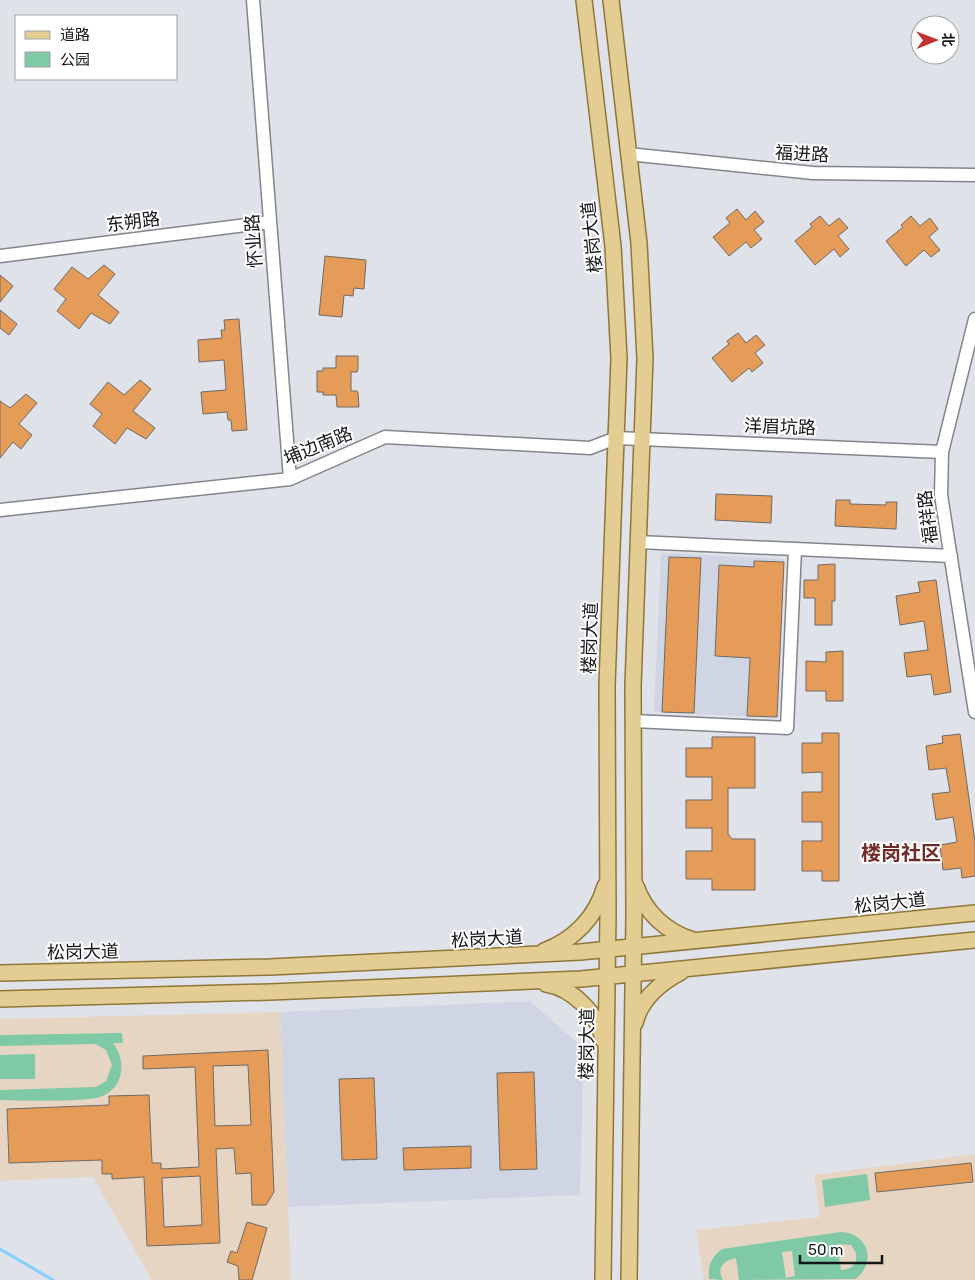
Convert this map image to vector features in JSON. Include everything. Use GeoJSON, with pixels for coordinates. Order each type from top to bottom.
{"type":"FeatureCollection","features":[{"type":"Feature","properties":{"kind":"main road","name":"楼岗大道"},"geometry":{"type":"LineString","coordinates":[[584,0],[616,283],[619,358],[607,686],[608,950],[603,1280]]}},
{"type":"Feature","properties":{"kind":"main road"},"geometry":{"type":"LineString","coordinates":[[610,0],[639,243],[644,320],[633,721],[634,947],[629,1280]]}},
{"type":"Feature","properties":{"kind":"main road"},"geometry":{"type":"LineString","coordinates":[[530,955],[557,945],[580,928],[598,905],[608,878]]}},
{"type":"Feature","properties":{"kind":"main road"},"geometry":{"type":"LineString","coordinates":[[634,879],[642,900],[656,919],[674,932],[696,941]]}},
{"type":"Feature","properties":{"kind":"main road","name":"松岗大道"},"geometry":{"type":"LineString","coordinates":[[0,973],[270,967],[530,955],[608,950],[975,913]]}},
{"type":"Feature","properties":{"kind":"main road"},"geometry":{"type":"LineString","coordinates":[[0,998],[270,992],[532,981],[633,974],[975,940]]}},
{"type":"Feature","properties":{"kind":"main road"},"geometry":{"type":"LineString","coordinates":[[632,1052],[636,1019],[649,997],[667,979],[698,967]]}},
{"type":"Feature","properties":{"kind":"main road"},"geometry":{"type":"LineString","coordinates":[[532,981],[550,984],[568,992],[582,1003],[598,1026],[606,1053]]}},
{"type":"Feature","properties":{"kind":"street","name":"怀业路"},"geometry":{"type":"LineString","coordinates":[[253,0],[290,479]]}},
{"type":"Feature","properties":{"kind":"street","name":"福进路"},"geometry":{"type":"LineString","coordinates":[[628,154],[813,173],[975,175]]}},
{"type":"Feature","properties":{"kind":"street","name":"东朔路"},"geometry":{"type":"LineString","coordinates":[[0,256],[270,222]]}},
{"type":"Feature","properties":{"kind":"street","name":"福祥路"},"geometry":{"type":"LineString","coordinates":[[975,319],[942,452],[941,495],[975,712]]}},
{"type":"Feature","properties":{"kind":"street","name":"埔边南路"},"geometry":{"type":"LineString","coordinates":[[0,510],[290,479],[385,437],[590,448],[616,438]]}},
{"type":"Feature","properties":{"kind":"street","name":"洋眉坑路"},"geometry":{"type":"LineString","coordinates":[[616,438],[942,452]]}},
{"type":"Feature","properties":{"kind":"street"},"geometry":{"type":"LineString","coordinates":[[638,542],[950,556]]}},
{"type":"Feature","properties":{"kind":"street"},"geometry":{"type":"LineString","coordinates":[[633,721],[787,728],[795,549]]}},
{"type":"Feature","properties":{"kind":"shaded area"},"geometry":{"type":"Polygon","coordinates":[[[661,553],[784,559],[778,718],[654,712],[661,553]]]}},
{"type":"Feature","properties":{"kind":"shaded area"},"geometry":{"type":"Polygon","coordinates":[[[530,1001],[584,1049],[580,1195],[288,1207],[280,1012],[530,1001]]]}},
{"type":"Feature","properties":{"kind":"shaded area"},"geometry":{"type":"Polygon","coordinates":[[[280,1012],[291,1280],[152,1280],[93,1177],[0,1181],[0,1019],[280,1012]]]}},
{"type":"Feature","properties":{"kind":"shaded area"},"geometry":{"type":"Polygon","coordinates":[[[975,1154],[975,1280],[704,1280],[696,1230],[820,1217],[814,1175],[975,1154]]]}},
{"type":"Feature","properties":{"kind":"green space"},"geometry":{"type":"Polygon","coordinates":[[[122,1033],[123,1043],[113,1043],[120,1058],[121,1074],[114,1088],[108,1093],[92,1099],[80,1100],[0,1100],[0,1090],[96,1087],[106,1081],[112,1065],[106,1050],[95,1044],[0,1046],[0,1035],[122,1033]]]}},
{"type":"Feature","properties":{"kind":"green space"},"geometry":{"type":"Polygon","coordinates":[[[35,1054],[35,1079],[0,1079],[0,1055],[35,1054]]]}},
{"type":"Feature","properties":{"kind":"green space"},"geometry":{"type":"Polygon","coordinates":[[[867,1174],[870,1200],[825,1207],[822,1180],[867,1174]]]}},
{"type":"Feature","properties":{"kind":"green space"},"geometry":{"type":"Polygon","coordinates":[[[841,1232],[851,1234],[864,1243],[868,1258],[862,1273],[855,1279],[739,1280],[736,1258],[722,1265],[720,1272],[723,1280],[709,1279],[711,1262],[722,1249],[841,1232]],[[837,1244],[841,1270],[851,1268],[856,1260],[856,1253],[851,1245],[837,1244]],[[792,1251],[782,1252],[786,1278],[795,1276],[792,1251]]]}},
{"type":"Feature","properties":{"kind":"building"},"geometry":{"type":"Polygon","coordinates":[[[737,209],[746,220],[755,211],[764,222],[754,230],[762,239],[751,248],[746,242],[729,256],[713,237],[730,223],[726,218],[737,209]]]}},
{"type":"Feature","properties":{"kind":"building"},"geometry":{"type":"Polygon","coordinates":[[[820,216],[829,226],[839,218],[848,228],[838,236],[849,249],[840,257],[834,249],[815,265],[795,241],[812,227],[810,224],[820,216]]]}},
{"type":"Feature","properties":{"kind":"building"},"geometry":{"type":"Polygon","coordinates":[[[911,216],[920,226],[930,218],[938,229],[929,237],[940,250],[931,257],[924,250],[906,266],[886,241],[903,227],[901,225],[911,216]]]}},
{"type":"Feature","properties":{"kind":"building"},"geometry":{"type":"Polygon","coordinates":[[[325,256],[366,260],[364,289],[354,288],[353,296],[344,295],[342,317],[319,315],[325,256]]]}},
{"type":"Feature","properties":{"kind":"building"},"geometry":{"type":"Polygon","coordinates":[[[104,265],[115,274],[98,295],[119,312],[110,324],[91,313],[79,329],[57,311],[66,299],[54,289],[72,267],[88,279],[104,265]]]}},
{"type":"Feature","properties":{"kind":"building"},"geometry":{"type":"Polygon","coordinates":[[[0,275],[13,286],[0,302],[0,275]]]}},
{"type":"Feature","properties":{"kind":"building"},"geometry":{"type":"Polygon","coordinates":[[[0,310],[17,324],[9,335],[0,328],[0,310]]]}},
{"type":"Feature","properties":{"kind":"building"},"geometry":{"type":"Polygon","coordinates":[[[239,319],[247,430],[232,431],[231,420],[228,420],[227,412],[203,414],[201,392],[226,390],[224,360],[199,362],[198,340],[222,338],[221,330],[225,330],[224,320],[239,319]]]}},
{"type":"Feature","properties":{"kind":"building"},"geometry":{"type":"Polygon","coordinates":[[[738,333],[746,343],[756,335],[765,345],[755,353],[763,363],[752,372],[749,368],[732,382],[712,358],[729,344],[727,341],[738,333]]]}},
{"type":"Feature","properties":{"kind":"building"},"geometry":{"type":"Polygon","coordinates":[[[336,356],[358,356],[357,372],[351,372],[351,391],[357,391],[358,393],[359,407],[337,407],[336,395],[323,395],[323,392],[317,392],[317,371],[323,371],[323,368],[336,368],[336,356]]]}},
{"type":"Feature","properties":{"kind":"building"},"geometry":{"type":"Polygon","coordinates":[[[140,380],[151,389],[133,411],[155,428],[146,439],[127,428],[115,444],[93,426],[102,414],[90,404],[108,382],[124,395],[140,380]]]}},
{"type":"Feature","properties":{"kind":"building"},"geometry":{"type":"Polygon","coordinates":[[[26,394],[37,403],[19,424],[32,435],[21,449],[13,442],[0,458],[0,401],[10,408],[26,394]]]}},
{"type":"Feature","properties":{"kind":"building"},"geometry":{"type":"Polygon","coordinates":[[[716,494],[772,496],[771,523],[715,520],[716,494]]]}},
{"type":"Feature","properties":{"kind":"building"},"geometry":{"type":"Polygon","coordinates":[[[836,500],[850,500],[850,504],[886,505],[886,502],[897,502],[896,529],[835,526],[836,500]]]}},
{"type":"Feature","properties":{"kind":"building"},"geometry":{"type":"Polygon","coordinates":[[[669,557],[701,558],[694,713],[662,712],[669,557]]]}},
{"type":"Feature","properties":{"kind":"building"},"geometry":{"type":"Polygon","coordinates":[[[754,561],[784,562],[777,717],[747,716],[750,658],[715,656],[719,565],[754,567],[754,561]]]}},
{"type":"Feature","properties":{"kind":"building"},"geometry":{"type":"Polygon","coordinates":[[[835,564],[835,601],[832,601],[832,625],[815,625],[815,598],[804,598],[804,580],[818,580],[818,565],[835,564]]]}},
{"type":"Feature","properties":{"kind":"building"},"geometry":{"type":"Polygon","coordinates":[[[936,580],[951,692],[934,695],[931,674],[907,677],[904,653],[928,650],[924,621],[900,625],[896,596],[920,592],[918,582],[936,580]]]}},
{"type":"Feature","properties":{"kind":"building"},"geometry":{"type":"Polygon","coordinates":[[[843,651],[843,701],[826,701],[826,691],[806,691],[806,661],[826,662],[826,652],[843,651]]]}},
{"type":"Feature","properties":{"kind":"building"},"geometry":{"type":"Polygon","coordinates":[[[822,733],[839,733],[839,881],[822,881],[822,871],[802,871],[802,841],[822,841],[822,822],[802,822],[802,792],[822,792],[822,772],[802,773],[802,743],[822,743],[822,733]]]}},
{"type":"Feature","properties":{"kind":"building"},"geometry":{"type":"Polygon","coordinates":[[[960,734],[975,842],[975,876],[962,878],[961,868],[943,870],[940,845],[957,842],[953,817],[936,820],[932,794],[950,792],[946,768],[929,770],[926,746],[943,743],[942,736],[960,734]]]}},
{"type":"Feature","properties":{"kind":"building"},"geometry":{"type":"Polygon","coordinates":[[[712,737],[755,737],[755,788],[728,788],[728,834],[732,839],[755,839],[755,890],[712,890],[712,879],[686,879],[686,851],[712,851],[712,828],[686,828],[686,800],[712,800],[712,777],[686,777],[686,748],[712,748],[712,737]]]}},
{"type":"Feature","properties":{"kind":"building"},"geometry":{"type":"Polygon","coordinates":[[[268,1050],[274,1192],[266,1205],[252,1205],[251,1173],[236,1174],[234,1148],[216,1149],[220,1243],[147,1246],[144,1177],[112,1179],[112,1174],[102,1174],[102,1160],[9,1163],[7,1109],[109,1105],[109,1096],[149,1095],[152,1163],[161,1163],[161,1169],[199,1167],[195,1067],[143,1069],[143,1056],[268,1050]],[[248,1065],[213,1066],[215,1126],[251,1125],[248,1065]],[[200,1176],[162,1178],[164,1227],[202,1225],[200,1176]]]}},
{"type":"Feature","properties":{"kind":"building"},"geometry":{"type":"Polygon","coordinates":[[[534,1072],[537,1169],[500,1170],[497,1073],[534,1072]]]}},
{"type":"Feature","properties":{"kind":"building"},"geometry":{"type":"Polygon","coordinates":[[[374,1078],[377,1159],[342,1160],[339,1079],[374,1078]]]}},
{"type":"Feature","properties":{"kind":"building"},"geometry":{"type":"Polygon","coordinates":[[[471,1146],[471,1168],[404,1170],[403,1148],[471,1146]]]}},
{"type":"Feature","properties":{"kind":"building"},"geometry":{"type":"Polygon","coordinates":[[[971,1163],[973,1182],[877,1192],[875,1173],[971,1163]]]}},
{"type":"Feature","properties":{"kind":"building"},"geometry":{"type":"Polygon","coordinates":[[[247,1222],[267,1228],[252,1280],[239,1280],[238,1266],[227,1262],[231,1251],[237,1253],[247,1222]]]}},
{"type":"Feature","properties":{"kind":"waterway"},"geometry":{"type":"LineString","coordinates":[[0,1249],[53,1280]]}},
{"type":"Feature","properties":{"kind":"district","name":"楼岗社区"},"geometry":{"type":"Point","coordinates":[901,853]}}]}
